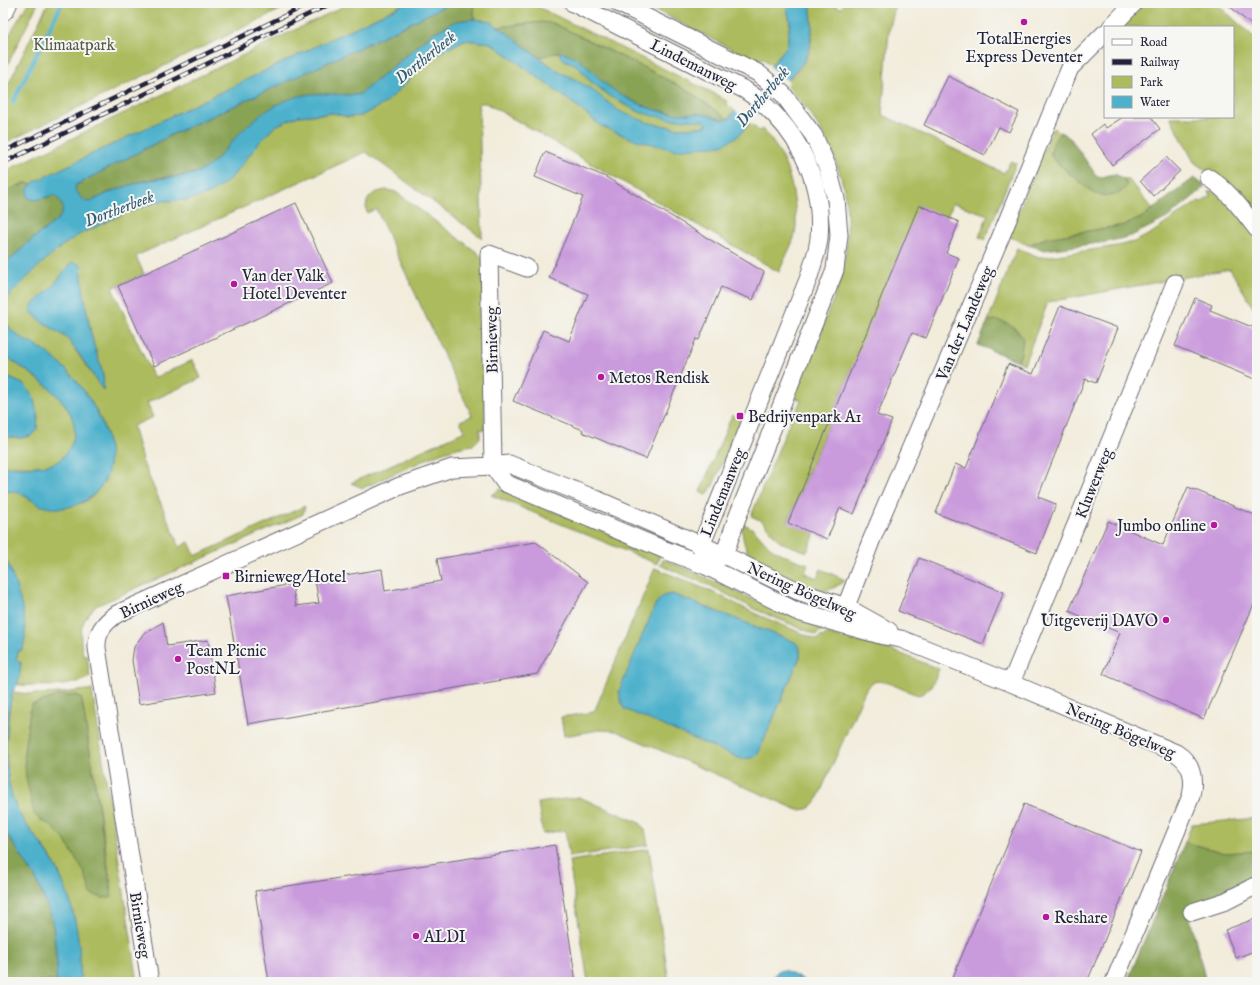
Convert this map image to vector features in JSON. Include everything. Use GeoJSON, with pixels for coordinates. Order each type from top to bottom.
{"type":"FeatureCollection","features":[{"type":"Feature","properties":{"kind":"main road"},"geometry":{"type":"LineString","coordinates":[[3,9],[6,3]]}},
{"type":"Feature","properties":{"kind":"street","name":"Lindemanweg"},"geometry":{"type":"LineString","coordinates":[[573,3],[745,90],[771,109],[787,129],[806,159],[816,191],[819,209],[819,239],[809,277],[701,546],[706,566],[724,555],[834,270],[839,235],[836,199],[827,166],[814,136],[783,94],[758,73],[618,3]]}},
{"type":"Feature","properties":{"kind":"street"},"geometry":{"type":"LineString","coordinates":[[1112,26],[1134,3]]}},
{"type":"Feature","properties":{"kind":"street","name":"Van der Landeweg"},"geometry":{"type":"LineString","coordinates":[[840,624],[871,541],[1003,231],[1070,68],[1104,34]]}},
{"type":"Feature","properties":{"kind":"street"},"geometry":{"type":"LineString","coordinates":[[1210,178],[1233,199],[1257,229]]}},
{"type":"Feature","properties":{"kind":"street","name":"Birnieweg"},"geometry":{"type":"LineString","coordinates":[[493,466],[489,254],[527,268]]}},
{"type":"Feature","properties":{"kind":"street","name":"Kluwerweg"},"geometry":{"type":"LineString","coordinates":[[1011,683],[1175,283]]}},
{"type":"Feature","properties":{"kind":"street","name":"Birnieweg"},"geometry":{"type":"LineString","coordinates":[[150,982],[98,654],[97,642],[102,628],[117,614],[400,486],[452,468],[509,464],[598,500],[701,546]]}},
{"type":"Feature","properties":{"kind":"street"},"geometry":{"type":"LineString","coordinates":[[493,466],[505,483],[664,550],[706,566]]}},
{"type":"Feature","properties":{"kind":"street","name":"Nering Bögelweg"},"geometry":{"type":"LineString","coordinates":[[701,546],[724,555],[798,591],[846,607],[888,630],[901,639]]}},
{"type":"Feature","properties":{"kind":"street","name":"Nering Bögelweg"},"geometry":{"type":"LineString","coordinates":[[706,566],[798,612],[884,636],[901,639],[1011,683],[1176,753],[1186,760],[1190,768],[1193,782],[1191,796],[1114,982]]}},
{"type":"Feature","properties":{"kind":"street"},"geometry":{"type":"LineString","coordinates":[[1192,912],[1226,901],[1257,885]]}},
{"type":"Feature","properties":{"kind":"green space"},"geometry":{"type":"Polygon","coordinates":[[[28,3],[38,3],[3,74],[3,46],[28,3]]]}},
{"type":"Feature","properties":{"kind":"green space","name":"Klimaatpark"},"geometry":{"type":"Polygon","coordinates":[[[48,3],[294,3],[3,144],[3,95],[48,3]]]}},
{"type":"Feature","properties":{"kind":"green space"},"geometry":{"type":"Polygon","coordinates":[[[350,3],[406,3],[31,184],[26,183],[3,192],[3,172],[350,3]]]}},
{"type":"Feature","properties":{"kind":"green space"},"geometry":{"type":"Polygon","coordinates":[[[451,3],[472,3],[474,8],[474,19],[456,21],[433,33],[360,94],[321,94],[243,130],[210,166],[198,172],[151,179],[136,183],[107,193],[90,202],[84,201],[75,190],[76,185],[171,135],[361,47],[451,3]]]}},
{"type":"Feature","properties":{"kind":"green space"},"geometry":{"type":"Polygon","coordinates":[[[472,3],[530,3],[715,94],[728,102],[727,105],[735,110],[728,119],[688,91],[651,71],[553,23],[529,23],[498,27],[489,21],[474,19],[474,8],[472,3]]]}},
{"type":"Feature","properties":{"kind":"green space"},"geometry":{"type":"Polygon","coordinates":[[[642,3],[786,3],[790,22],[787,46],[771,65],[763,58],[757,62],[642,3]]]}},
{"type":"Feature","properties":{"kind":"green space"},"geometry":{"type":"Polygon","coordinates":[[[810,3],[831,3],[841,8],[845,3],[896,3],[889,31],[882,115],[1004,173],[1011,161],[1016,163],[985,240],[979,237],[988,215],[953,203],[947,217],[852,368],[788,522],[815,534],[807,552],[780,542],[762,521],[751,516],[793,414],[795,415],[801,400],[793,397],[838,288],[845,258],[847,230],[846,204],[841,178],[832,153],[820,129],[785,83],[802,66],[809,53],[812,39],[812,17],[810,3]]]}},
{"type":"Feature","properties":{"kind":"green space"},"geometry":{"type":"Polygon","coordinates":[[[1145,3],[1216,3],[1257,40],[1257,223],[1209,173],[1194,162],[1171,118],[1234,118],[1234,26],[1122,26],[1145,3]]]}},
{"type":"Feature","properties":{"kind":"green space"},"geometry":{"type":"Polygon","coordinates":[[[541,22],[553,23],[651,71],[688,91],[728,119],[723,120],[703,114],[677,114],[652,109],[614,91],[599,79],[590,69],[559,52],[539,57],[498,27],[541,22]]]}},
{"type":"Feature","properties":{"kind":"green space"},"geometry":{"type":"Polygon","coordinates":[[[464,40],[491,43],[570,101],[601,126],[737,137],[751,123],[759,131],[762,129],[776,146],[781,155],[789,175],[794,196],[796,222],[795,234],[779,272],[486,103],[479,103],[482,238],[366,152],[136,256],[144,274],[112,288],[154,378],[193,360],[201,378],[147,403],[153,417],[133,426],[143,463],[180,547],[189,542],[195,556],[305,506],[303,514],[96,606],[86,617],[81,634],[83,655],[87,655],[90,677],[82,681],[64,685],[18,685],[21,663],[16,661],[18,651],[22,650],[24,643],[24,621],[20,602],[3,552],[3,493],[15,491],[31,500],[82,503],[92,497],[104,482],[109,465],[109,448],[99,415],[80,385],[55,360],[38,347],[19,337],[8,325],[5,317],[5,309],[11,294],[42,263],[62,246],[80,234],[125,213],[161,201],[187,200],[209,194],[227,182],[275,126],[298,116],[334,113],[347,117],[361,116],[387,102],[432,57],[464,40]],[[72,262],[52,287],[33,304],[30,311],[41,321],[67,338],[103,390],[104,384],[102,372],[93,342],[85,304],[80,265],[72,262]]]}},
{"type":"Feature","properties":{"kind":"green space"},"geometry":{"type":"Polygon","coordinates":[[[559,52],[566,61],[577,65],[590,81],[624,105],[654,116],[704,121],[707,124],[702,127],[677,128],[649,123],[619,111],[573,78],[559,72],[539,57],[559,52]]]}},
{"type":"Feature","properties":{"kind":"green space"},"geometry":{"type":"Polygon","coordinates":[[[1053,128],[1062,133],[1059,134],[1050,153],[1053,159],[1074,178],[1093,190],[1110,196],[1118,194],[1127,185],[1124,179],[1128,179],[1153,210],[1141,218],[1125,225],[1046,238],[1028,245],[1008,236],[1053,128]]]}},
{"type":"Feature","properties":{"kind":"green space"},"geometry":{"type":"Polygon","coordinates":[[[1062,133],[1071,139],[1096,175],[1101,177],[1115,174],[1124,179],[1127,185],[1124,189],[1117,194],[1112,195],[1103,196],[1094,194],[1053,159],[1051,152],[1054,141],[1062,133]]]}},
{"type":"Feature","properties":{"kind":"green space"},"geometry":{"type":"Polygon","coordinates":[[[1194,178],[1204,185],[1204,188],[1167,218],[1131,236],[1107,242],[1045,250],[1028,245],[1046,238],[1125,225],[1141,218],[1194,178]]]}},
{"type":"Feature","properties":{"kind":"green space"},"geometry":{"type":"Polygon","coordinates":[[[26,183],[31,184],[29,186],[46,198],[54,195],[60,200],[63,209],[58,219],[30,241],[3,266],[3,192],[26,183]]]}},
{"type":"Feature","properties":{"kind":"green space"},"geometry":{"type":"Polygon","coordinates":[[[387,190],[396,192],[483,258],[485,430],[480,429],[480,438],[473,445],[440,453],[363,488],[351,483],[465,431],[460,421],[472,416],[376,209],[367,213],[366,208],[368,199],[378,192],[387,190]]]}},
{"type":"Feature","properties":{"kind":"green space"},"geometry":{"type":"Polygon","coordinates":[[[1213,190],[1257,234],[1257,314],[1230,269],[1048,302],[1024,364],[1018,361],[1021,353],[1023,337],[1020,333],[1012,326],[1003,322],[988,321],[1017,248],[1039,257],[1044,257],[1134,242],[1150,234],[1199,201],[1202,202],[1211,196],[1209,192],[1213,190]]]}},
{"type":"Feature","properties":{"kind":"green space"},"geometry":{"type":"Polygon","coordinates":[[[995,320],[1004,322],[1011,326],[1023,337],[1021,353],[1018,361],[978,345],[988,321],[995,320]]]}},
{"type":"Feature","properties":{"kind":"green space"},"geometry":{"type":"Polygon","coordinates":[[[3,354],[40,380],[64,404],[72,417],[74,431],[71,445],[63,457],[55,463],[42,466],[3,467],[3,437],[21,438],[25,385],[3,375],[3,354]]]}},
{"type":"Feature","properties":{"kind":"green space"},"geometry":{"type":"Polygon","coordinates":[[[732,415],[741,419],[713,485],[706,495],[700,492],[732,415]]]}},
{"type":"Feature","properties":{"kind":"green space"},"geometry":{"type":"Polygon","coordinates":[[[499,489],[660,555],[657,564],[491,495],[499,489]]]}},
{"type":"Feature","properties":{"kind":"green space"},"geometry":{"type":"Polygon","coordinates":[[[743,524],[753,529],[774,550],[808,564],[805,573],[817,578],[821,569],[845,580],[834,588],[828,590],[814,590],[752,559],[743,540],[743,524]]]}},
{"type":"Feature","properties":{"kind":"green space"},"geometry":{"type":"Polygon","coordinates":[[[663,559],[745,596],[824,626],[822,632],[819,631],[817,635],[754,609],[713,587],[660,565],[663,559]]]}},
{"type":"Feature","properties":{"kind":"green space"},"geometry":{"type":"Polygon","coordinates":[[[655,568],[717,594],[756,614],[818,640],[821,636],[824,637],[825,634],[889,649],[939,669],[930,687],[919,695],[879,681],[869,685],[817,800],[811,807],[804,810],[798,810],[616,731],[599,730],[564,736],[561,717],[594,712],[655,568]],[[672,594],[663,596],[751,758],[758,754],[800,657],[800,648],[795,642],[672,594]]]}},
{"type":"Feature","properties":{"kind":"green space"},"geometry":{"type":"Polygon","coordinates":[[[92,690],[138,982],[80,982],[77,933],[70,901],[58,871],[50,856],[20,815],[13,800],[10,787],[6,746],[12,692],[41,694],[92,690]],[[78,695],[46,700],[31,705],[24,751],[50,825],[64,839],[71,850],[84,872],[89,887],[112,890],[82,700],[78,695]]]}},
{"type":"Feature","properties":{"kind":"green space"},"geometry":{"type":"Polygon","coordinates":[[[60,695],[78,696],[82,700],[112,897],[103,898],[91,894],[84,872],[64,839],[50,825],[40,820],[34,814],[26,778],[24,751],[31,705],[60,695]]]}},
{"type":"Feature","properties":{"kind":"green space"},"geometry":{"type":"Polygon","coordinates":[[[579,797],[640,823],[645,830],[648,845],[569,857],[565,830],[543,834],[538,803],[579,797]]]}},
{"type":"Feature","properties":{"kind":"green space"},"geometry":{"type":"Polygon","coordinates":[[[1257,818],[1257,851],[1225,853],[1185,842],[1192,824],[1257,818]]]}},
{"type":"Feature","properties":{"kind":"green space"},"geometry":{"type":"Polygon","coordinates":[[[3,828],[35,877],[51,915],[57,966],[56,982],[6,982],[3,968],[3,828]]]}},
{"type":"Feature","properties":{"kind":"green space"},"geometry":{"type":"Polygon","coordinates":[[[1185,842],[1225,853],[1257,851],[1257,881],[1190,918],[1206,982],[1127,982],[1185,842]]]}},
{"type":"Feature","properties":{"kind":"green space"},"geometry":{"type":"Polygon","coordinates":[[[649,849],[669,982],[588,982],[569,861],[649,849]]]}},
{"type":"Feature","properties":{"kind":"water","name":"Dortherbeek"},"geometry":{"type":"Polygon","coordinates":[[[406,3],[451,3],[361,47],[171,135],[76,185],[75,190],[84,201],[90,202],[134,184],[198,172],[214,161],[243,129],[260,115],[280,103],[311,94],[360,94],[433,33],[456,21],[474,19],[489,21],[509,34],[559,72],[573,78],[591,89],[619,111],[649,123],[677,128],[702,127],[707,125],[707,123],[703,121],[672,119],[639,112],[611,97],[590,81],[577,65],[561,58],[559,52],[568,54],[582,62],[615,91],[645,106],[669,113],[702,114],[726,120],[729,119],[787,46],[790,22],[786,3],[810,3],[812,32],[810,46],[805,60],[737,137],[722,145],[675,150],[629,138],[601,126],[570,101],[491,43],[464,40],[432,57],[387,102],[361,116],[347,117],[334,113],[298,116],[275,126],[227,182],[209,194],[187,200],[161,201],[125,213],[80,234],[62,246],[42,263],[11,294],[7,301],[5,317],[8,325],[15,333],[53,357],[71,375],[84,392],[96,411],[105,432],[109,453],[108,473],[98,490],[80,503],[66,508],[42,506],[19,493],[3,493],[3,467],[34,467],[58,462],[71,445],[75,431],[72,417],[64,404],[53,392],[40,380],[3,354],[3,266],[30,241],[58,219],[63,209],[60,200],[54,195],[36,200],[28,198],[27,192],[30,186],[36,181],[406,3]]]}},
{"type":"Feature","properties":{"kind":"water"},"geometry":{"type":"Polygon","coordinates":[[[72,262],[81,265],[87,314],[93,342],[102,372],[104,384],[103,390],[67,338],[41,321],[30,311],[33,304],[52,287],[72,262]]]}},
{"type":"Feature","properties":{"kind":"water"},"geometry":{"type":"Polygon","coordinates":[[[3,375],[25,385],[33,396],[38,416],[37,429],[31,436],[21,438],[3,437],[3,375]]]}},
{"type":"Feature","properties":{"kind":"water"},"geometry":{"type":"Polygon","coordinates":[[[3,552],[16,587],[25,628],[25,640],[22,650],[18,651],[16,661],[21,662],[19,678],[12,694],[8,719],[6,748],[10,790],[21,816],[46,850],[65,886],[77,934],[80,982],[56,982],[57,966],[51,915],[35,877],[3,828],[3,552]]]}},
{"type":"Feature","properties":{"kind":"water"},"geometry":{"type":"Polygon","coordinates":[[[672,594],[795,642],[800,648],[800,657],[758,754],[751,758],[741,759],[624,709],[619,691],[656,603],[663,596],[672,594]]]}},
{"type":"Feature","properties":{"kind":"water"},"geometry":{"type":"Polygon","coordinates":[[[784,970],[807,982],[775,982],[774,976],[778,971],[784,970]]]}},
{"type":"Feature","properties":{"kind":"pier"},"geometry":{"type":"Polygon","coordinates":[[[768,65],[789,82],[752,125],[733,109],[768,65]]]}},
{"type":"Feature","properties":{"kind":"building"},"geometry":{"type":"Polygon","coordinates":[[[1226,3],[1257,3],[1257,30],[1226,3]]]}},
{"type":"Feature","properties":{"kind":"building"},"geometry":{"type":"Polygon","coordinates":[[[948,76],[1019,112],[1009,132],[999,127],[985,155],[924,125],[948,76]]]}},
{"type":"Feature","properties":{"kind":"building"},"geometry":{"type":"Polygon","coordinates":[[[1121,118],[1152,118],[1160,129],[1112,165],[1091,134],[1103,124],[1106,128],[1121,118]]]}},
{"type":"Feature","properties":{"kind":"building"},"geometry":{"type":"Polygon","coordinates":[[[545,152],[606,177],[764,272],[753,300],[721,287],[699,340],[696,339],[646,459],[582,432],[583,430],[513,401],[543,330],[569,341],[588,294],[549,278],[583,197],[535,177],[545,152]]]}},
{"type":"Feature","properties":{"kind":"building"},"geometry":{"type":"Polygon","coordinates":[[[1166,157],[1180,171],[1153,196],[1140,181],[1166,157]]]}},
{"type":"Feature","properties":{"kind":"building"},"geometry":{"type":"Polygon","coordinates":[[[296,203],[333,283],[154,366],[118,286],[296,203]]]}},
{"type":"Feature","properties":{"kind":"building"},"geometry":{"type":"Polygon","coordinates":[[[919,205],[959,222],[946,253],[959,258],[926,338],[912,333],[877,415],[892,420],[854,514],[840,508],[827,539],[788,523],[919,205]]]}},
{"type":"Feature","properties":{"kind":"building"},"geometry":{"type":"Polygon","coordinates":[[[1195,298],[1212,305],[1210,310],[1257,329],[1257,380],[1175,346],[1195,298]]]}},
{"type":"Feature","properties":{"kind":"building"},"geometry":{"type":"Polygon","coordinates":[[[1060,306],[1118,328],[1096,383],[1085,379],[1038,497],[1056,504],[1037,553],[936,513],[955,464],[966,468],[1008,364],[1033,374],[1060,306]]]}},
{"type":"Feature","properties":{"kind":"building"},"geometry":{"type":"Polygon","coordinates":[[[1188,487],[1257,516],[1257,597],[1204,719],[1103,674],[1120,633],[1069,611],[1108,521],[1163,545],[1188,487]]]}},
{"type":"Feature","properties":{"kind":"building"},"geometry":{"type":"Polygon","coordinates":[[[536,542],[588,582],[537,674],[248,724],[226,596],[292,584],[296,606],[319,603],[315,580],[382,569],[385,591],[441,581],[437,559],[536,542]]]}},
{"type":"Feature","properties":{"kind":"building"},"geometry":{"type":"Polygon","coordinates":[[[919,558],[1004,592],[983,644],[898,611],[919,558]]]}},
{"type":"Feature","properties":{"kind":"building"},"geometry":{"type":"Polygon","coordinates":[[[163,622],[167,646],[208,640],[216,692],[139,704],[132,660],[134,647],[143,634],[163,622]]]}},
{"type":"Feature","properties":{"kind":"building","name":"Reshare"},"geometry":{"type":"Polygon","coordinates":[[[1024,804],[1141,852],[1087,982],[951,982],[1024,804]]]}},
{"type":"Feature","properties":{"kind":"building","name":"ALDI"},"geometry":{"type":"Polygon","coordinates":[[[555,845],[576,982],[269,982],[255,891],[555,845]]]}},
{"type":"Feature","properties":{"kind":"building"},"geometry":{"type":"Polygon","coordinates":[[[1257,918],[1257,950],[1236,958],[1225,930],[1257,918]]]}},
{"type":"Feature","properties":{"kind":"waterway"},"geometry":{"type":"LineString","coordinates":[[13,102],[62,3]]}},
{"type":"Feature","properties":{"kind":"railway"},"geometry":{"type":"LineString","coordinates":[[3,152],[311,3]]}},
{"type":"Feature","properties":{"kind":"railway"},"geometry":{"type":"LineString","coordinates":[[3,163],[332,3]]}},
{"type":"Feature","properties":{"kind":"place","name":"TotalEnergies Express Deventer"},"geometry":{"type":"Point","coordinates":[1024,22]}},
{"type":"Feature","properties":{"kind":"place","name":"Van der Valk Hotel Deventer"},"geometry":{"type":"Point","coordinates":[234,284]}},
{"type":"Feature","properties":{"kind":"place","name":"Metos Rendisk"},"geometry":{"type":"Point","coordinates":[601,377]}},
{"type":"Feature","properties":{"kind":"place","name":"Bedrijvenpark A1"},"geometry":{"type":"Point","coordinates":[740,416]}},
{"type":"Feature","properties":{"kind":"place","name":"Jumbo online"},"geometry":{"type":"Point","coordinates":[1214,525]}},
{"type":"Feature","properties":{"kind":"place","name":"Birnieweg/Hotel"},"geometry":{"type":"Point","coordinates":[226,576]}},
{"type":"Feature","properties":{"kind":"place","name":"Uitgeverij DAVO"},"geometry":{"type":"Point","coordinates":[1166,620]}},
{"type":"Feature","properties":{"kind":"place","name":"Team Picnic PostNL"},"geometry":{"type":"Point","coordinates":[178,659]}},
{"type":"Feature","properties":{"kind":"place","name":"Reshare"},"geometry":{"type":"Point","coordinates":[1046,917]}},
{"type":"Feature","properties":{"kind":"place","name":"ALDI"},"geometry":{"type":"Point","coordinates":[416,936]}}]}
